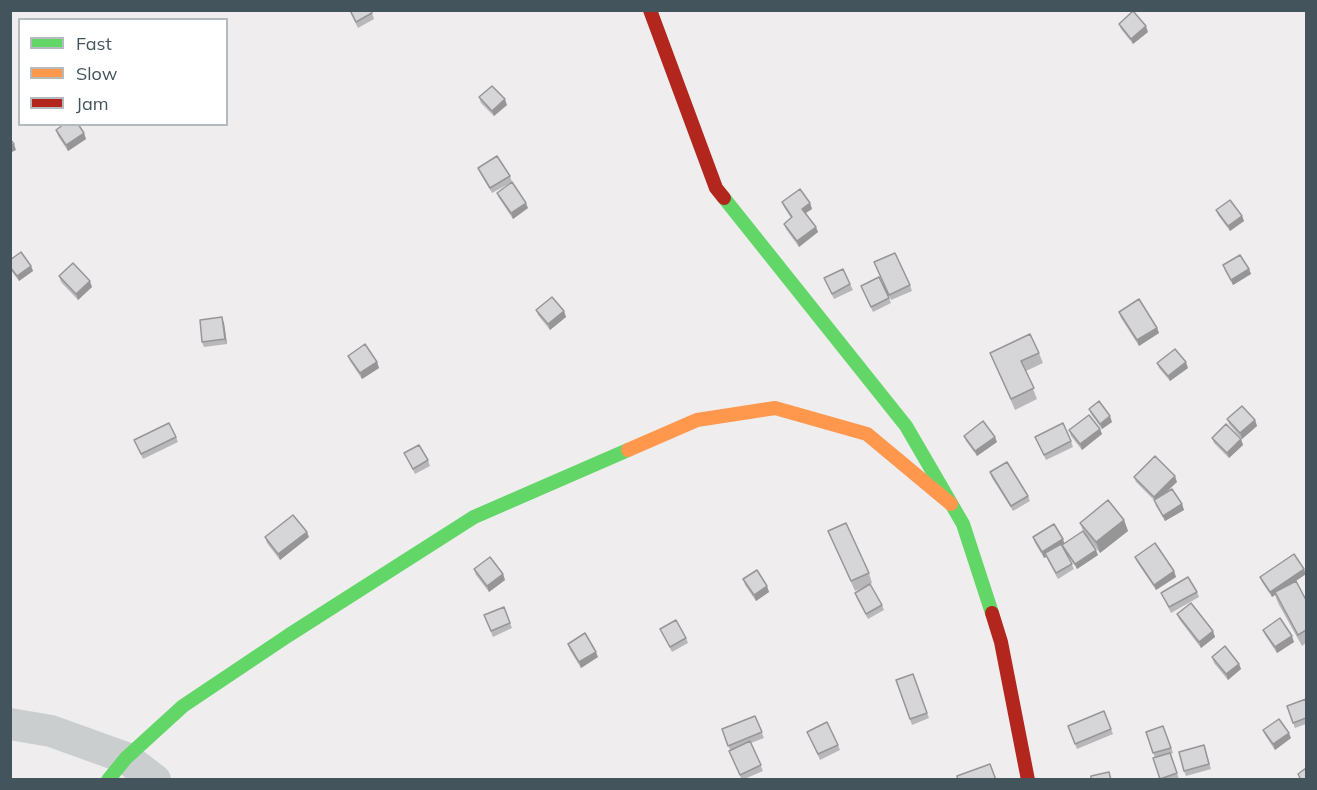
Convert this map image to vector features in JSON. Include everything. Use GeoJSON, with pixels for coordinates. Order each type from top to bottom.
{"type":"FeatureCollection","features":[{"type":"Feature","properties":{"kind":"street"},"geometry":{"type":"LineString","coordinates":[[650,10],[716,189],[906,426],[963,524],[1001,642],[1028,780]]}},
{"type":"Feature","properties":{"kind":"street"},"geometry":{"type":"LineString","coordinates":[[117,769],[183,706],[289,634],[474,517],[697,420],[774,408],[867,434],[951,504]]}},
{"type":"Feature","properties":{"kind":"street"},"geometry":{"type":"LineString","coordinates":[[10,724],[51,731],[117,769],[155,780]]}},
{"type":"Feature","properties":{"kind":"building"},"geometry":{"type":"Polygon","coordinates":[[[350,10],[370,10],[372,13],[356,22],[350,10]]]}},
{"type":"Feature","properties":{"kind":"building"},"geometry":{"type":"Polygon","coordinates":[[[1133,11],[1146,26],[1131,39],[1119,24],[1133,11]]]}},
{"type":"Feature","properties":{"kind":"building"},"geometry":{"type":"Polygon","coordinates":[[[492,86],[505,99],[492,111],[479,97],[492,86]]]}},
{"type":"Feature","properties":{"kind":"building"},"geometry":{"type":"Polygon","coordinates":[[[61,126],[79,126],[84,133],[66,145],[56,130],[61,126]]]}},
{"type":"Feature","properties":{"kind":"building"},"geometry":{"type":"Polygon","coordinates":[[[497,156],[510,176],[490,188],[478,168],[497,156]]]}},
{"type":"Feature","properties":{"kind":"building"},"geometry":{"type":"Polygon","coordinates":[[[512,182],[526,203],[511,213],[497,193],[512,182]]]}},
{"type":"Feature","properties":{"kind":"building"},"geometry":{"type":"Polygon","coordinates":[[[800,189],[810,203],[802,209],[816,227],[797,241],[784,224],[792,217],[782,202],[800,189]]]}},
{"type":"Feature","properties":{"kind":"building"},"geometry":{"type":"Polygon","coordinates":[[[1230,200],[1242,216],[1228,226],[1216,210],[1230,200]]]}},
{"type":"Feature","properties":{"kind":"building"},"geometry":{"type":"Polygon","coordinates":[[[21,252],[31,266],[17,276],[10,267],[10,260],[21,252]]]}},
{"type":"Feature","properties":{"kind":"building"},"geometry":{"type":"Polygon","coordinates":[[[895,253],[910,285],[889,295],[874,262],[895,253]]]}},
{"type":"Feature","properties":{"kind":"building"},"geometry":{"type":"Polygon","coordinates":[[[1240,255],[1249,269],[1231,280],[1223,265],[1240,255]]]}},
{"type":"Feature","properties":{"kind":"building"},"geometry":{"type":"Polygon","coordinates":[[[73,263],[90,281],[76,294],[59,276],[73,263]]]}},
{"type":"Feature","properties":{"kind":"building"},"geometry":{"type":"Polygon","coordinates":[[[843,269],[850,284],[832,294],[824,278],[843,269]]]}},
{"type":"Feature","properties":{"kind":"building"},"geometry":{"type":"Polygon","coordinates":[[[879,277],[889,298],[871,307],[861,286],[879,277]]]}},
{"type":"Feature","properties":{"kind":"building"},"geometry":{"type":"Polygon","coordinates":[[[552,297],[564,311],[548,324],[536,310],[552,297]]]}},
{"type":"Feature","properties":{"kind":"building"},"geometry":{"type":"Polygon","coordinates":[[[1139,299],[1157,328],[1137,340],[1119,312],[1139,299]]]}},
{"type":"Feature","properties":{"kind":"building"},"geometry":{"type":"Polygon","coordinates":[[[222,317],[225,339],[202,342],[200,320],[222,317]]]}},
{"type":"Feature","properties":{"kind":"building"},"geometry":{"type":"Polygon","coordinates":[[[1030,334],[1039,353],[1021,361],[1034,388],[1011,399],[990,353],[1030,334]]]}},
{"type":"Feature","properties":{"kind":"building"},"geometry":{"type":"Polygon","coordinates":[[[365,344],[377,362],[360,373],[348,356],[365,344]]]}},
{"type":"Feature","properties":{"kind":"building"},"geometry":{"type":"Polygon","coordinates":[[[1175,349],[1186,362],[1168,376],[1157,363],[1175,349]]]}},
{"type":"Feature","properties":{"kind":"building"},"geometry":{"type":"Polygon","coordinates":[[[1099,401],[1110,416],[1100,424],[1089,409],[1099,401]]]}},
{"type":"Feature","properties":{"kind":"building"},"geometry":{"type":"Polygon","coordinates":[[[1242,406],[1255,420],[1240,433],[1227,419],[1242,406]]]}},
{"type":"Feature","properties":{"kind":"building"},"geometry":{"type":"Polygon","coordinates":[[[1089,415],[1100,429],[1080,444],[1069,430],[1089,415]]]}},
{"type":"Feature","properties":{"kind":"building"},"geometry":{"type":"Polygon","coordinates":[[[983,421],[995,437],[975,451],[964,436],[983,421]]]}},
{"type":"Feature","properties":{"kind":"building"},"geometry":{"type":"Polygon","coordinates":[[[169,423],[176,437],[141,454],[134,440],[169,423]]]}},
{"type":"Feature","properties":{"kind":"building"},"geometry":{"type":"Polygon","coordinates":[[[1063,423],[1071,441],[1044,455],[1035,437],[1063,423]]]}},
{"type":"Feature","properties":{"kind":"building"},"geometry":{"type":"Polygon","coordinates":[[[1226,424],[1241,439],[1227,453],[1212,438],[1226,424]]]}},
{"type":"Feature","properties":{"kind":"building"},"geometry":{"type":"Polygon","coordinates":[[[419,445],[428,460],[413,469],[404,453],[419,445]]]}},
{"type":"Feature","properties":{"kind":"building"},"geometry":{"type":"Polygon","coordinates":[[[1155,456],[1175,476],[1154,497],[1134,477],[1155,456]]]}},
{"type":"Feature","properties":{"kind":"building"},"geometry":{"type":"Polygon","coordinates":[[[1007,462],[1028,496],[1011,506],[990,472],[1007,462]]]}},
{"type":"Feature","properties":{"kind":"building"},"geometry":{"type":"Polygon","coordinates":[[[1172,489],[1182,504],[1163,516],[1154,500],[1172,489]]]}},
{"type":"Feature","properties":{"kind":"building"},"geometry":{"type":"Polygon","coordinates":[[[1108,500],[1124,520],[1096,542],[1080,523],[1108,500]]]}},
{"type":"Feature","properties":{"kind":"building"},"geometry":{"type":"Polygon","coordinates":[[[293,515],[307,532],[278,554],[265,537],[293,515]]]}},
{"type":"Feature","properties":{"kind":"building"},"geometry":{"type":"Polygon","coordinates":[[[846,523],[869,573],[851,581],[828,531],[846,523]]]}},
{"type":"Feature","properties":{"kind":"building"},"geometry":{"type":"Polygon","coordinates":[[[1054,524],[1063,539],[1042,552],[1033,537],[1054,524]]]}},
{"type":"Feature","properties":{"kind":"building"},"geometry":{"type":"Polygon","coordinates":[[[1083,531],[1096,550],[1075,564],[1062,545],[1083,531]]]}},
{"type":"Feature","properties":{"kind":"building"},"geometry":{"type":"Polygon","coordinates":[[[1155,543],[1174,571],[1154,585],[1135,557],[1155,543]]]}},
{"type":"Feature","properties":{"kind":"building"},"geometry":{"type":"Polygon","coordinates":[[[1061,544],[1072,564],[1056,573],[1045,553],[1061,544]]]}},
{"type":"Feature","properties":{"kind":"building"},"geometry":{"type":"Polygon","coordinates":[[[1294,554],[1304,569],[1270,592],[1260,577],[1294,554]]]}},
{"type":"Feature","properties":{"kind":"building"},"geometry":{"type":"Polygon","coordinates":[[[490,557],[503,574],[487,586],[474,569],[490,557]]]}},
{"type":"Feature","properties":{"kind":"building"},"geometry":{"type":"Polygon","coordinates":[[[757,570],[767,586],[754,595],[743,579],[757,570]]]}},
{"type":"Feature","properties":{"kind":"building"},"geometry":{"type":"Polygon","coordinates":[[[1188,577],[1197,592],[1169,607],[1161,593],[1188,577]]]}},
{"type":"Feature","properties":{"kind":"building"},"geometry":{"type":"Polygon","coordinates":[[[1296,581],[1306,600],[1306,630],[1298,635],[1275,592],[1296,581]]]}},
{"type":"Feature","properties":{"kind":"building"},"geometry":{"type":"Polygon","coordinates":[[[870,584],[882,605],[866,614],[855,593],[870,584]]]}},
{"type":"Feature","properties":{"kind":"building"},"geometry":{"type":"Polygon","coordinates":[[[1191,603],[1213,631],[1199,642],[1177,614],[1191,603]]]}},
{"type":"Feature","properties":{"kind":"building"},"geometry":{"type":"Polygon","coordinates":[[[504,607],[510,623],[491,631],[484,615],[504,607]]]}},
{"type":"Feature","properties":{"kind":"building"},"geometry":{"type":"Polygon","coordinates":[[[1280,618],[1292,636],[1275,647],[1263,630],[1280,618]]]}},
{"type":"Feature","properties":{"kind":"building"},"geometry":{"type":"Polygon","coordinates":[[[676,620],[686,638],[670,647],[660,629],[676,620]]]}},
{"type":"Feature","properties":{"kind":"building"},"geometry":{"type":"Polygon","coordinates":[[[585,633],[596,652],[579,662],[568,644],[585,633]]]}},
{"type":"Feature","properties":{"kind":"building"},"geometry":{"type":"Polygon","coordinates":[[[1225,646],[1239,664],[1226,674],[1212,657],[1225,646]]]}},
{"type":"Feature","properties":{"kind":"building"},"geometry":{"type":"Polygon","coordinates":[[[913,674],[927,713],[910,719],[896,680],[913,674]]]}},
{"type":"Feature","properties":{"kind":"building"},"geometry":{"type":"Polygon","coordinates":[[[1306,699],[1306,718],[1293,723],[1287,706],[1306,699]]]}},
{"type":"Feature","properties":{"kind":"building"},"geometry":{"type":"Polygon","coordinates":[[[1104,711],[1111,729],[1075,744],[1068,726],[1104,711]]]}},
{"type":"Feature","properties":{"kind":"building"},"geometry":{"type":"Polygon","coordinates":[[[755,716],[762,732],[728,746],[722,729],[755,716]]]}},
{"type":"Feature","properties":{"kind":"building"},"geometry":{"type":"Polygon","coordinates":[[[1279,719],[1289,733],[1273,744],[1263,730],[1279,719]]]}},
{"type":"Feature","properties":{"kind":"building"},"geometry":{"type":"Polygon","coordinates":[[[827,722],[838,745],[818,754],[807,732],[827,722]]]}},
{"type":"Feature","properties":{"kind":"building"},"geometry":{"type":"Polygon","coordinates":[[[1163,726],[1171,748],[1153,753],[1146,732],[1163,726]]]}},
{"type":"Feature","properties":{"kind":"building"},"geometry":{"type":"Polygon","coordinates":[[[750,741],[761,765],[740,775],[729,751],[750,741]]]}},
{"type":"Feature","properties":{"kind":"building"},"geometry":{"type":"Polygon","coordinates":[[[1204,745],[1209,764],[1184,771],[1179,752],[1204,745]]]}},
{"type":"Feature","properties":{"kind":"building"},"geometry":{"type":"Polygon","coordinates":[[[1170,753],[1177,773],[1160,779],[1153,758],[1170,753]]]}},
{"type":"Feature","properties":{"kind":"building"},"geometry":{"type":"Polygon","coordinates":[[[990,764],[996,780],[958,780],[957,776],[990,764]]]}},
{"type":"Feature","properties":{"kind":"building"},"geometry":{"type":"Polygon","coordinates":[[[1306,768],[1306,780],[1301,780],[1298,774],[1306,768]]]}},
{"type":"Feature","properties":{"kind":"building"},"geometry":{"type":"Polygon","coordinates":[[[1109,772],[1111,780],[1091,780],[1091,776],[1109,772]]]}},
{"type":"Feature","properties":{"kind":"traffic: fast"},"geometry":{"type":"LineString","coordinates":[[724,198],[906,426],[963,524],[992,613]]}},
{"type":"Feature","properties":{"kind":"traffic: fast"},"geometry":{"type":"LineString","coordinates":[[108,780],[126,758],[183,706],[289,635],[474,517],[628,450]]}},
{"type":"Feature","properties":{"kind":"traffic: slow"},"geometry":{"type":"LineString","coordinates":[[628,450],[697,420],[775,408],[867,434],[951,504]]}},
{"type":"Feature","properties":{"kind":"traffic: jam"},"geometry":{"type":"LineString","coordinates":[[650,10],[716,188],[724,198]]}},
{"type":"Feature","properties":{"kind":"traffic: jam"},"geometry":{"type":"LineString","coordinates":[[992,613],[1001,642],[1028,780]]}}]}
